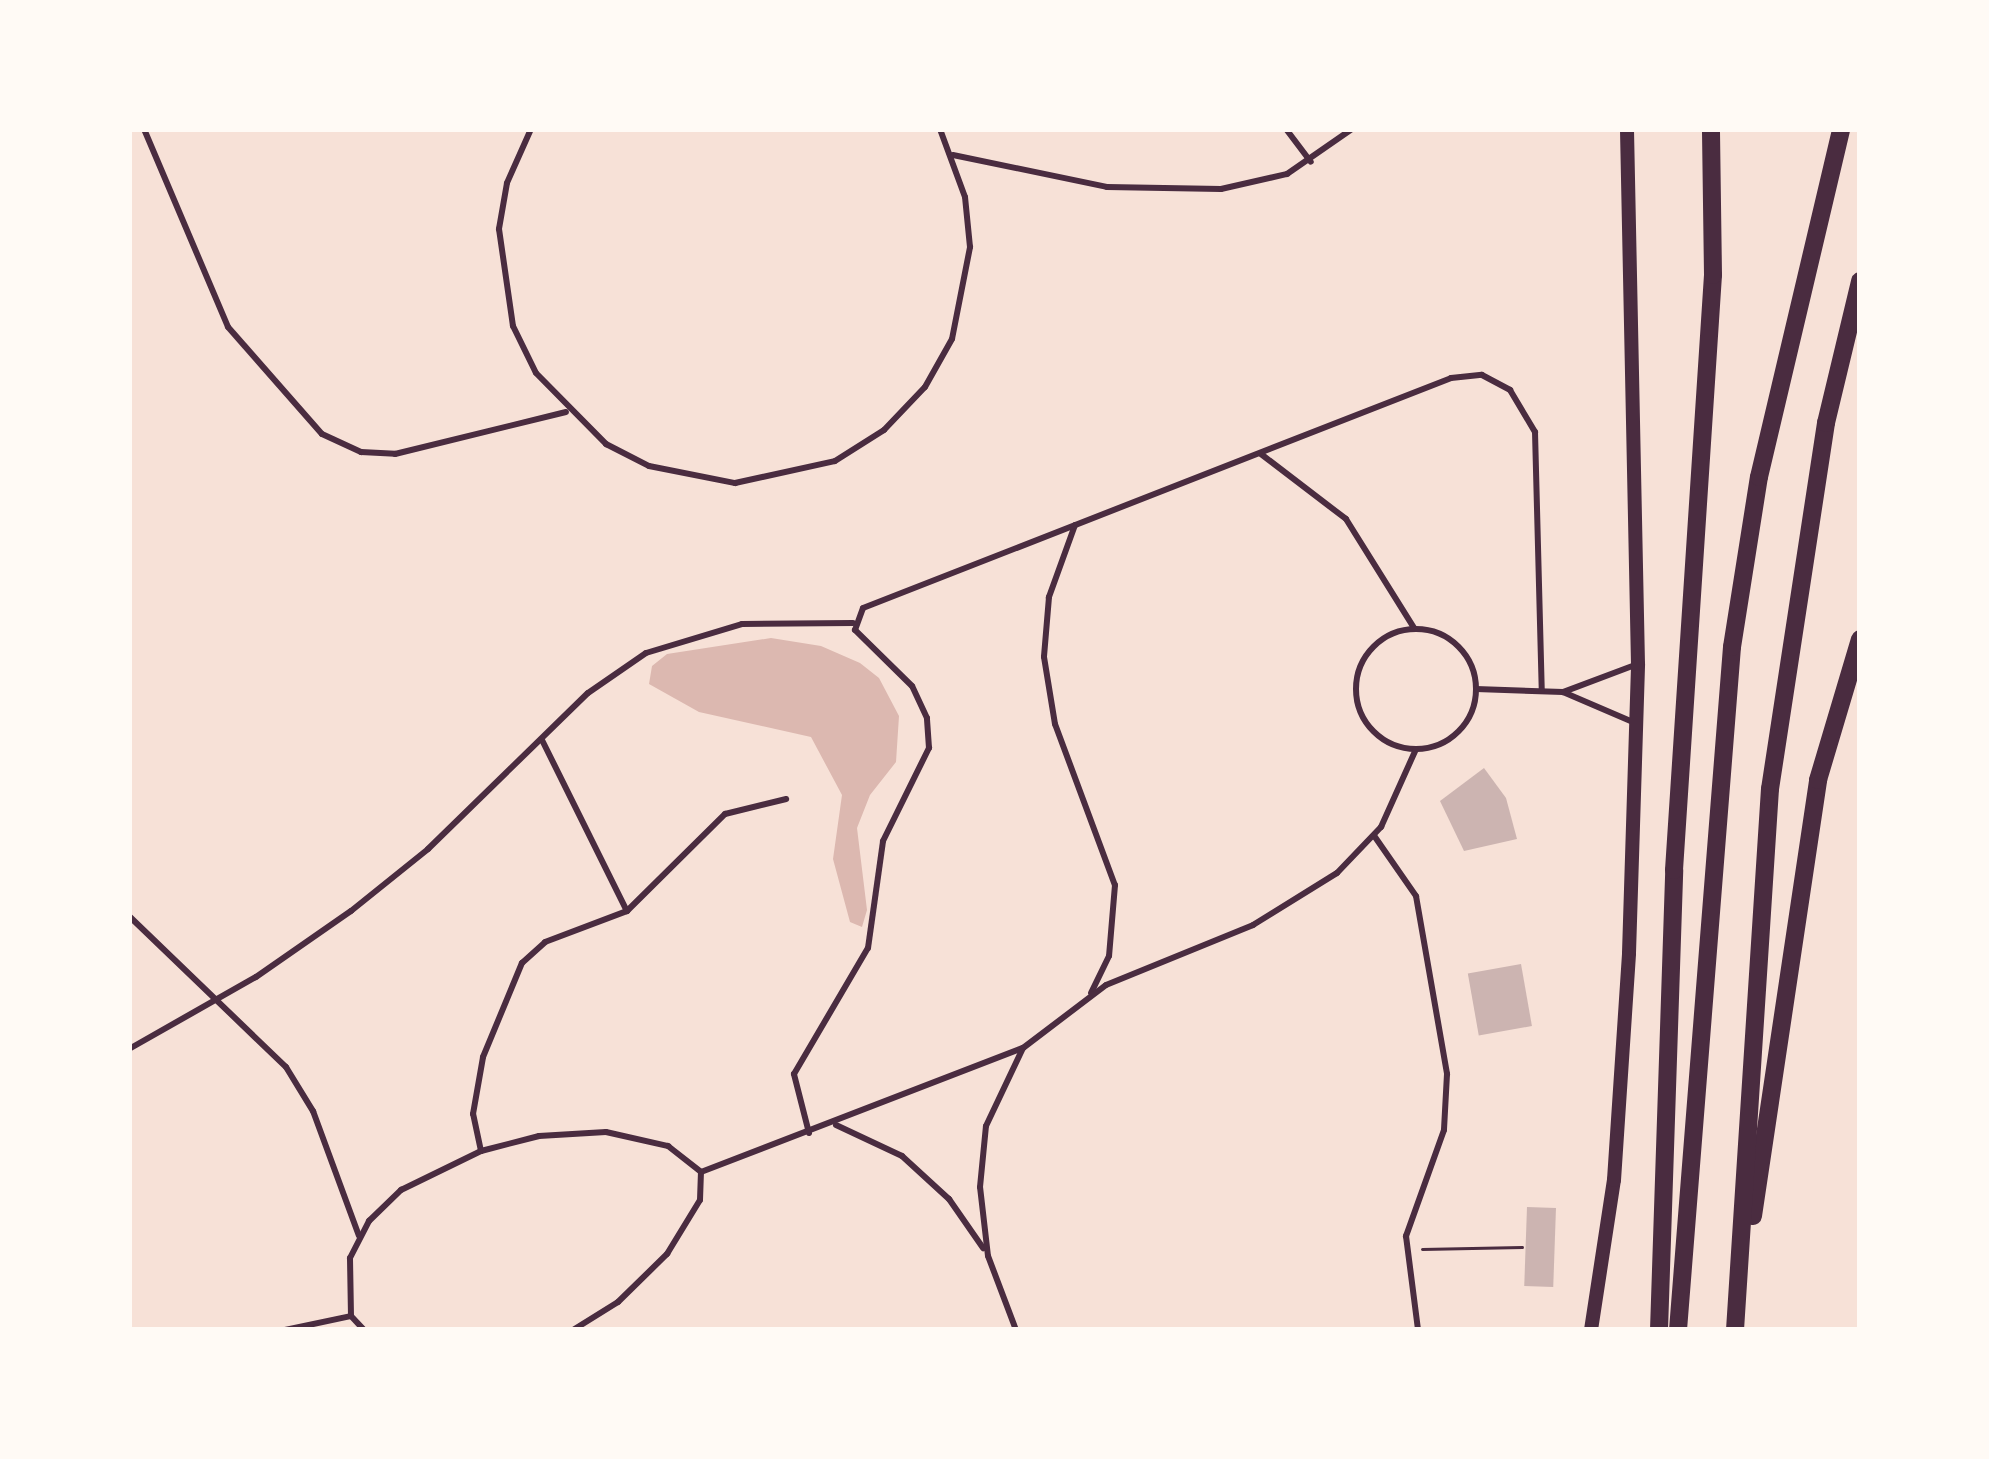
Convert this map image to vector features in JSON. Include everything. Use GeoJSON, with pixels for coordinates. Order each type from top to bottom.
{"type":"FeatureCollection","features":[{"type":"Feature","properties":{"kind":"highway"},"geometry":{"type":"LineString","coordinates":[[1659,1330],[1674,870],[1713,275],[1712,129]]}},
{"type":"Feature","properties":{"kind":"highway"},"geometry":{"type":"LineString","coordinates":[[1678,1330],[1732,647],[1759,477],[1841,129]]}},
{"type":"Feature","properties":{"kind":"highway"},"geometry":{"type":"LineString","coordinates":[[1736,1326],[1770,789],[1818,469],[1860,280]]}},
{"type":"Feature","properties":{"kind":"highway"},"geometry":{"type":"LineString","coordinates":[[1736,1326],[1818,780],[1860,639]]}},
{"type":"Feature","properties":{"kind":"street"},"geometry":{"type":"LineString","coordinates":[[1591,1330],[1614,1180],[1638,664],[1627,129]]}},
{"type":"Feature","properties":{"kind":"lane"},"geometry":{"type":"LineString","coordinates":[[144,129],[228,327],[322,434],[361,452],[394,454],[566,412]]}},
{"type":"Feature","properties":{"kind":"lane"},"geometry":{"type":"LineString","coordinates":[[531,129],[508,183],[501,277],[528,358],[566,412],[649,466],[735,483],[836,460],[884,430],[925,387],[966,292],[965,197],[940,129]]}},
{"type":"Feature","properties":{"kind":"lane"},"geometry":{"type":"LineString","coordinates":[[1286,129],[1311,162]]}},
{"type":"Feature","properties":{"kind":"lane"},"geometry":{"type":"LineString","coordinates":[[953,155],[1077,183],[1189,191],[1269,181],[1311,162],[1352,129]]}},
{"type":"Feature","properties":{"kind":"lane"},"geometry":{"type":"LineString","coordinates":[[853,623],[863,608],[1451,378],[1482,375],[1510,390],[1538,450],[1542,691]]}},
{"type":"Feature","properties":{"kind":"lane"},"geometry":{"type":"LineString","coordinates":[[1260,453],[1346,520],[1414,628],[1457,644],[1476,689],[1454,736],[1416,749],[1373,730],[1356,684],[1370,650],[1414,628]]}},
{"type":"Feature","properties":{"kind":"lane"},"geometry":{"type":"LineString","coordinates":[[1075,525],[1048,597],[1044,657],[1055,724],[1114,885],[1109,956],[1089,996]]}},
{"type":"Feature","properties":{"kind":"lane"},"geometry":{"type":"LineString","coordinates":[[129,1049],[218,1000],[387,884],[601,683],[676,638],[775,619],[853,623],[912,686],[929,748],[883,841],[868,948],[794,1074],[809,1133]]}},
{"type":"Feature","properties":{"kind":"lane"},"geometry":{"type":"LineString","coordinates":[[1563,692],[1638,664]]}},
{"type":"Feature","properties":{"kind":"lane"},"geometry":{"type":"LineString","coordinates":[[1476,689],[1563,692],[1636,724]]}},
{"type":"Feature","properties":{"kind":"lane"},"geometry":{"type":"LineString","coordinates":[[542,740],[627,911]]}},
{"type":"Feature","properties":{"kind":"lane"},"geometry":{"type":"LineString","coordinates":[[701,1172],[1023,1048],[1089,996],[1281,911],[1374,836],[1416,749]]}},
{"type":"Feature","properties":{"kind":"lane"},"geometry":{"type":"LineString","coordinates":[[481,1151],[473,1114],[483,1057],[522,963],[545,942],[627,911],[725,814],[787,799]]}},
{"type":"Feature","properties":{"kind":"lane"},"geometry":{"type":"LineString","coordinates":[[1374,836],[1416,896],[1447,1074],[1444,1130],[1404,1250],[1418,1330]]}},
{"type":"Feature","properties":{"kind":"lane"},"geometry":{"type":"LineString","coordinates":[[129,916],[265,1040],[313,1111],[359,1236]]}},
{"type":"Feature","properties":{"kind":"lane"},"geometry":{"type":"LineString","coordinates":[[988,1256],[980,1187],[986,1126],[1023,1048]]}},
{"type":"Feature","properties":{"kind":"lane"},"geometry":{"type":"LineString","coordinates":[[835,1124],[902,1156],[949,1199],[988,1256],[1016,1330]]}},
{"type":"Feature","properties":{"kind":"lane"},"geometry":{"type":"LineString","coordinates":[[364,1330],[351,1316],[348,1273],[359,1236],[401,1190],[481,1151],[539,1136],[606,1132],[668,1146],[701,1172]]}},
{"type":"Feature","properties":{"kind":"lane"},"geometry":{"type":"LineString","coordinates":[[573,1330],[618,1302],[667,1254],[700,1200],[701,1172]]}},
{"type":"Feature","properties":{"kind":"lane"},"geometry":{"type":"LineString","coordinates":[[285,1330],[351,1316]]}},
{"type":"Feature","properties":{"kind":"path"},"geometry":{"type":"LineString","coordinates":[[1404,1250],[1522,1247]]}},
{"type":"Feature","properties":{"kind":"shaded area"},"geometry":{"type":"Polygon","coordinates":[[[771,638],[821,646],[860,663],[879,678],[899,716],[896,762],[870,795],[857,828],[867,910],[862,927],[850,922],[833,859],[842,795],[811,737],[699,712],[649,684],[652,666],[667,654],[771,638]]]}},
{"type":"Feature","properties":{"kind":"building"},"geometry":{"type":"Polygon","coordinates":[[[1484,768],[1506,798],[1517,839],[1464,851],[1440,801],[1484,768]]]}},
{"type":"Feature","properties":{"kind":"building"},"geometry":{"type":"Polygon","coordinates":[[[1521,964],[1532,1026],[1479,1035],[1468,973],[1521,964]]]}},
{"type":"Feature","properties":{"kind":"building"},"geometry":{"type":"Polygon","coordinates":[[[1527,1207],[1556,1208],[1553,1287],[1524,1286],[1527,1207]]]}}]}
